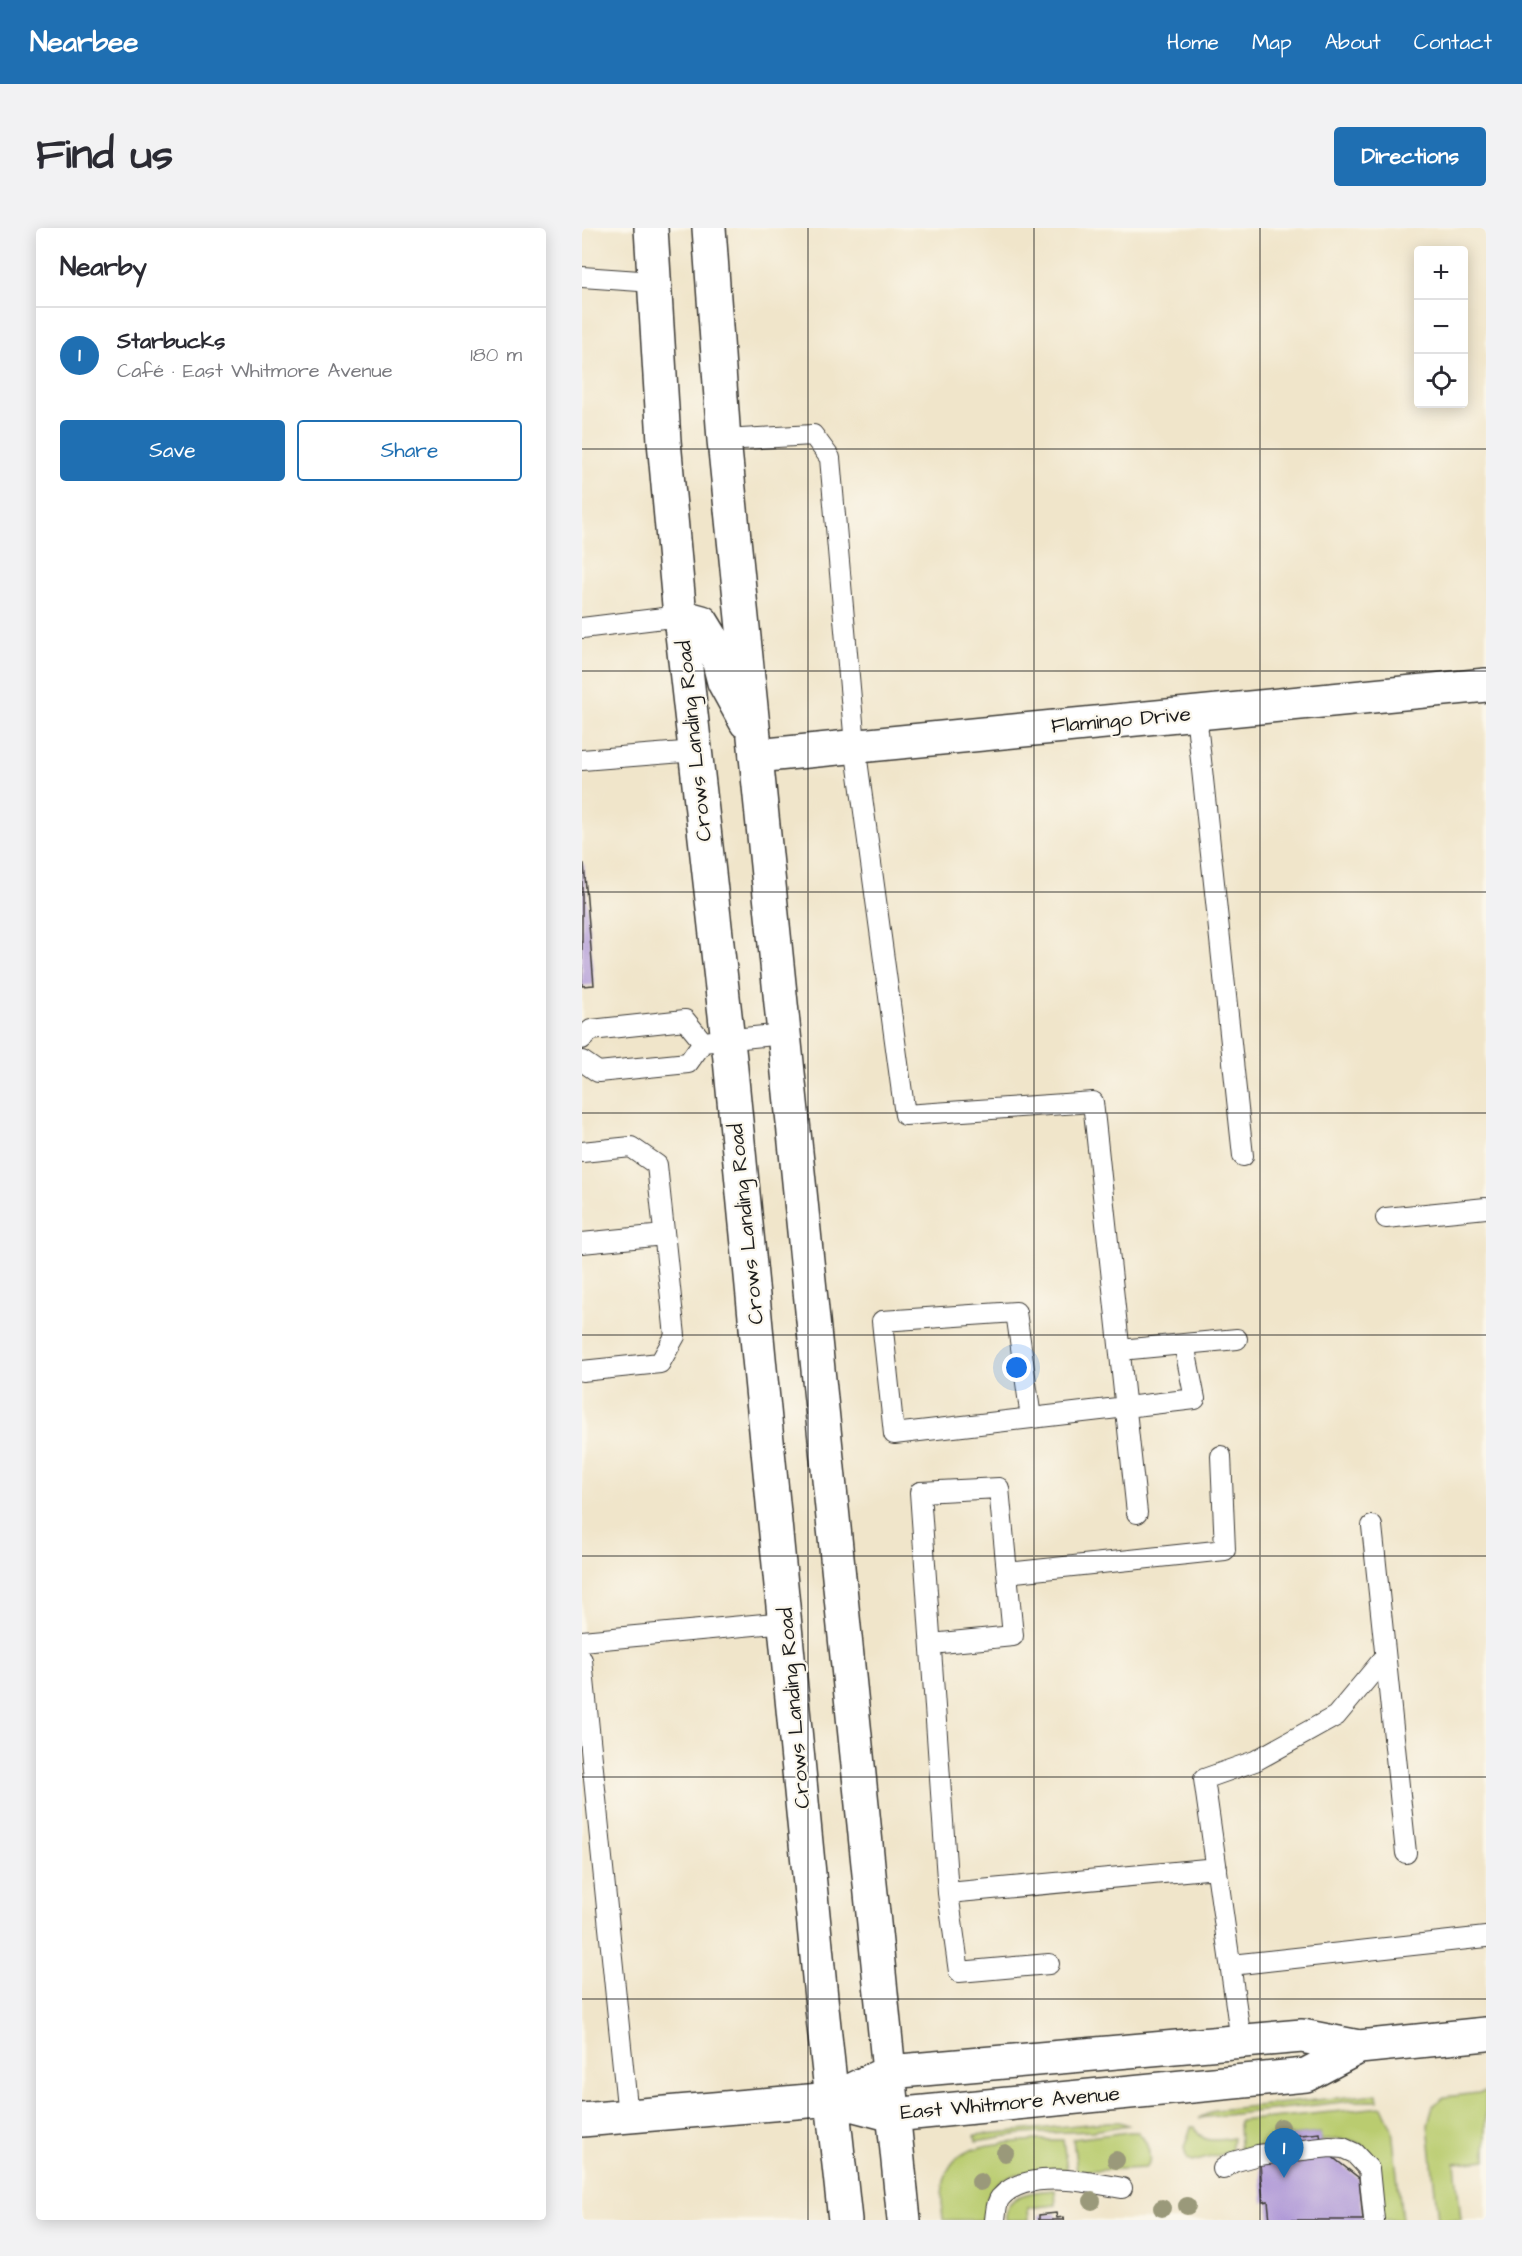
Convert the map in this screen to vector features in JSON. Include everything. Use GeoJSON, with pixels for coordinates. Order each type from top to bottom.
{"type":"FeatureCollection","features":[{"type":"Feature","properties":{"kind":"main road","name":"Crows Landing Road"},"geometry":{"type":"LineString","coordinates":[[651,228],[664,441],[680,616],[696,750],[715,1041],[786,1622],[845,2220]]}},
{"type":"Feature","properties":{"kind":"main road"},"geometry":{"type":"LineString","coordinates":[[709,228],[724,440],[904,2220]]}},
{"type":"Feature","properties":{"kind":"main road"},"geometry":{"type":"LineString","coordinates":[[680,616],[702,622],[713,640],[724,682],[754,745]]}},
{"type":"Feature","properties":{"kind":"main road","name":"Flamingo Drive"},"geometry":{"type":"LineString","coordinates":[[754,745],[855,746],[1486,685]]}},
{"type":"Feature","properties":{"kind":"main road","name":"East Whitmore Avenue"},"geometry":{"type":"LineString","coordinates":[[832,2098],[889,2072],[1302,2036],[1359,2047],[1486,2034]]}},
{"type":"Feature","properties":{"kind":"main road","name":"East Whitmore Avenue"},"geometry":{"type":"LineString","coordinates":[[832,2098],[893,2115],[1306,2075],[1359,2047]]}},
{"type":"Feature","properties":{"kind":"main road"},"geometry":{"type":"LineString","coordinates":[[582,2120],[832,2098]]}},
{"type":"Feature","properties":{"kind":"lane"},"geometry":{"type":"LineString","coordinates":[[582,277],[654,282]]}},
{"type":"Feature","properties":{"kind":"lane"},"geometry":{"type":"LineString","coordinates":[[724,440],[813,435],[830,458],[855,746],[905,1115],[1093,1102],[1137,1513]]}},
{"type":"Feature","properties":{"kind":"lane"},"geometry":{"type":"LineString","coordinates":[[582,628],[680,616]]}},
{"type":"Feature","properties":{"kind":"lane"},"geometry":{"type":"LineString","coordinates":[[1196,713],[1243,1156]]}},
{"type":"Feature","properties":{"kind":"lane"},"geometry":{"type":"LineString","coordinates":[[582,760],[696,750]]}},
{"type":"Feature","properties":{"kind":"lane"},"geometry":{"type":"LineString","coordinates":[[582,1039],[591,1030],[685,1020],[715,1041]]}},
{"type":"Feature","properties":{"kind":"lane"},"geometry":{"type":"LineString","coordinates":[[582,1061],[598,1072],[688,1063],[715,1041],[783,1034]]}},
{"type":"Feature","properties":{"kind":"lane"},"geometry":{"type":"LineString","coordinates":[[582,1152],[632,1147],[657,1165],[675,1336],[660,1364],[582,1371]]}},
{"type":"Feature","properties":{"kind":"lane"},"geometry":{"type":"LineString","coordinates":[[1386,1218],[1486,1208]]}},
{"type":"Feature","properties":{"kind":"lane"},"geometry":{"type":"LineString","coordinates":[[582,1243],[664,1235]]}},
{"type":"Feature","properties":{"kind":"lane"},"geometry":{"type":"LineString","coordinates":[[1031,1418],[1016,1312],[882,1321],[894,1434],[1195,1399],[1184,1344]]}},
{"type":"Feature","properties":{"kind":"lane"},"geometry":{"type":"LineString","coordinates":[[1120,1350],[1237,1339]]}},
{"type":"Feature","properties":{"kind":"lane"},"geometry":{"type":"LineString","coordinates":[[1007,1573],[1226,1550],[1221,1456]]}},
{"type":"Feature","properties":{"kind":"lane"},"geometry":{"type":"LineString","coordinates":[[931,1644],[1013,1636],[999,1488],[920,1492],[948,1893],[959,1972],[1048,1964]]}},
{"type":"Feature","properties":{"kind":"lane"},"geometry":{"type":"LineString","coordinates":[[1372,1526],[1406,1853]]}},
{"type":"Feature","properties":{"kind":"lane"},"geometry":{"type":"LineString","coordinates":[[582,1641],[786,1622]]}},
{"type":"Feature","properties":{"kind":"lane"},"geometry":{"type":"LineString","coordinates":[[1241,2041],[1204,1779],[1255,1761],[1336,1716],[1386,1657]]}},
{"type":"Feature","properties":{"kind":"lane"},"geometry":{"type":"LineString","coordinates":[[582,1660],[627,2116]]}},
{"type":"Feature","properties":{"kind":"lane"},"geometry":{"type":"LineString","coordinates":[[948,1893],[1217,1868]]}},
{"type":"Feature","properties":{"kind":"lane"},"geometry":{"type":"LineString","coordinates":[[1231,1965],[1486,1937]]}},
{"type":"Feature","properties":{"kind":"lane"},"geometry":{"type":"LineString","coordinates":[[1223,2169],[1233,2162],[1257,2156],[1330,2147],[1343,2148],[1354,2153],[1369,2169],[1374,2220]]}},
{"type":"Feature","properties":{"kind":"lane"},"geometry":{"type":"LineString","coordinates":[[995,2220],[999,2199],[1009,2190],[1026,2182],[1072,2179],[1122,2188]]}},
{"type":"Feature","properties":{"kind":"green space"},"geometry":{"type":"Polygon","coordinates":[[[1486,2092],[1486,2160],[1455,2163],[1461,2220],[1438,2220],[1428,2125],[1433,2105],[1444,2097],[1486,2092]]]}},
{"type":"Feature","properties":{"kind":"green space"},"geometry":{"type":"Polygon","coordinates":[[[1377,2094],[1378,2101],[1351,2101],[1199,2118],[1216,2110],[1377,2094]]]}},
{"type":"Feature","properties":{"kind":"green space"},"geometry":{"type":"Polygon","coordinates":[[[1382,2107],[1392,2129],[1402,2220],[1382,2220],[1380,2187],[1375,2164],[1363,2146],[1354,2141],[1341,2139],[1321,2141],[1320,2133],[1282,2137],[1283,2145],[1240,2149],[1239,2121],[1382,2107]]]}},
{"type":"Feature","properties":{"kind":"green space"},"geometry":{"type":"Polygon","coordinates":[[[1108,2122],[1128,2125],[1092,2131],[1021,2134],[976,2141],[975,2135],[1108,2122]]]}},
{"type":"Feature","properties":{"kind":"green space"},"geometry":{"type":"Polygon","coordinates":[[[1191,2127],[1195,2127],[1197,2133],[1206,2139],[1233,2138],[1231,2152],[1192,2162],[1187,2160],[1184,2148],[1191,2127]]]}},
{"type":"Feature","properties":{"kind":"green space"},"geometry":{"type":"Polygon","coordinates":[[[1138,2132],[1146,2143],[1149,2151],[1149,2164],[1145,2168],[1077,2171],[1073,2139],[1138,2132]]]}},
{"type":"Feature","properties":{"kind":"green space"},"geometry":{"type":"Polygon","coordinates":[[[1035,2140],[1063,2140],[1067,2170],[1023,2173],[999,2182],[991,2190],[986,2203],[986,2220],[943,2220],[942,2195],[945,2177],[952,2163],[963,2154],[977,2148],[1035,2140]]]}},
{"type":"Feature","properties":{"kind":"green space"},"geometry":{"type":"Polygon","coordinates":[[[1055,2190],[1056,2205],[1028,2208],[1029,2220],[1006,2220],[1010,2204],[1015,2199],[1030,2193],[1055,2190]]]}},
{"type":"Feature","properties":{"kind":"building"},"geometry":{"type":"Polygon","coordinates":[[[582,864],[584,864],[594,985],[582,986],[582,864]]]}},
{"type":"Feature","properties":{"kind":"building"},"geometry":{"type":"Polygon","coordinates":[[[1320,2133],[1323,2157],[1331,2156],[1359,2178],[1363,2220],[1270,2220],[1268,2201],[1263,2202],[1260,2163],[1284,2161],[1282,2137],[1320,2133]]]}},
{"type":"Feature","properties":{"kind":"building"},"geometry":{"type":"Polygon","coordinates":[[[1056,2213],[1057,2218],[1063,2217],[1064,2220],[1039,2220],[1039,2215],[1056,2213]]]}},
{"type":"Feature","properties":{"kind":"place","name":"Starbucks"},"geometry":{"type":"Point","coordinates":[1284,2178]}}]}
